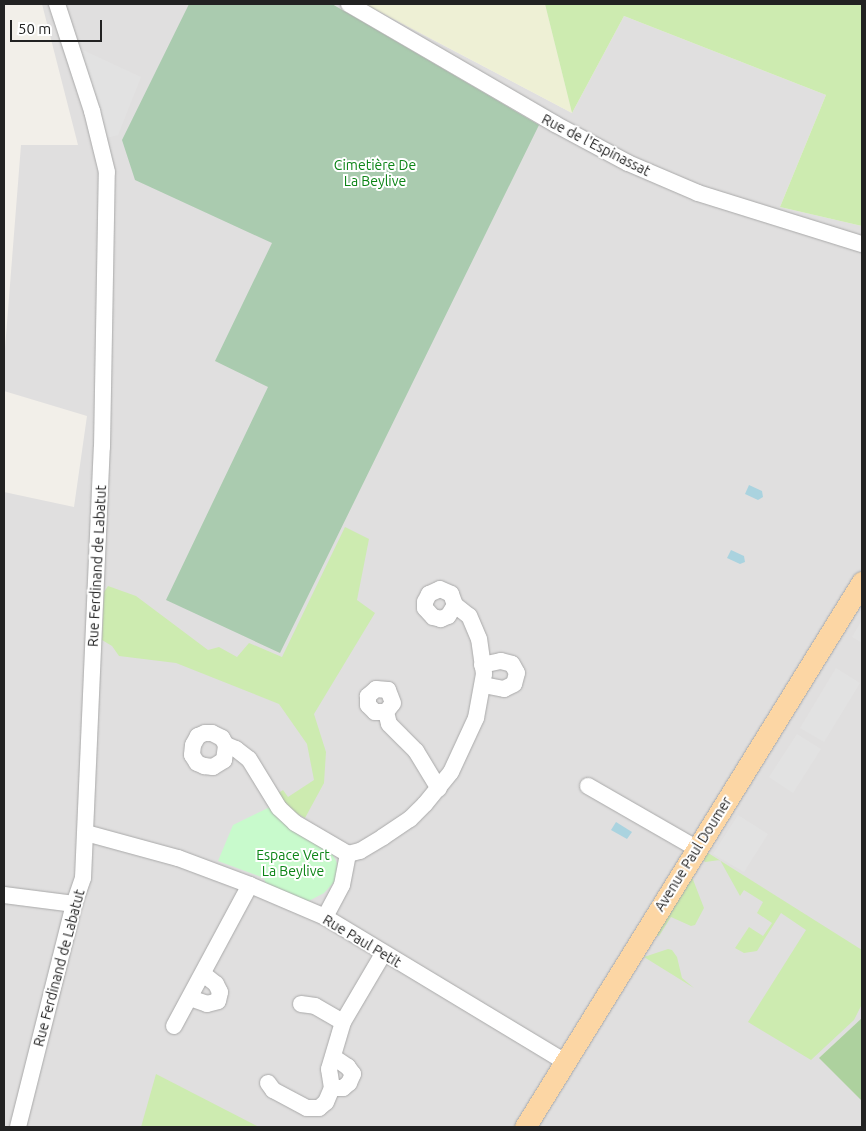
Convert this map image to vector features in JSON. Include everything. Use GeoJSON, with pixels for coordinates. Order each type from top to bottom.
{"type":"FeatureCollection","features":[{"type":"Feature","properties":{"kind":"main road","name":"Avenue Paul Doumer"},"geometry":{"type":"LineString","coordinates":[[525,1127],[862,582]]}},
{"type":"Feature","properties":{"kind":"street","name":"Rue Ferdinand de Labatut"},"geometry":{"type":"LineString","coordinates":[[18,1127],[74,904],[83,878],[102,447],[107,172],[92,111],[57,4]]}},
{"type":"Feature","properties":{"kind":"street","name":"Rue de l'Espinassat"},"geometry":{"type":"LineString","coordinates":[[349,4],[555,124],[628,163],[698,194],[862,244]]}},
{"type":"Feature","properties":{"kind":"street"},"geometry":{"type":"LineString","coordinates":[[226,746],[236,749],[249,758],[279,808],[295,823],[348,854],[360,850],[410,819],[440,788],[462,751],[476,718],[483,685],[479,639],[470,616],[455,605]]}},
{"type":"Feature","properties":{"kind":"street"},"geometry":{"type":"LineString","coordinates":[[482,665],[501,660],[512,664],[517,673],[514,684],[504,689],[483,685]]}},
{"type":"Feature","properties":{"kind":"street"},"geometry":{"type":"LineString","coordinates":[[386,712],[389,724],[416,751],[440,788]]}},
{"type":"Feature","properties":{"kind":"street"},"geometry":{"type":"LineString","coordinates":[[588,786],[696,848]]}},
{"type":"Feature","properties":{"kind":"street","name":"Rue Paul Petit"},"geometry":{"type":"LineString","coordinates":[[86,833],[178,858],[250,885],[325,917],[383,954],[565,1062]]}},
{"type":"Feature","properties":{"kind":"street"},"geometry":{"type":"LineString","coordinates":[[325,917],[342,885],[348,854]]}},
{"type":"Feature","properties":{"kind":"street"},"geometry":{"type":"LineString","coordinates":[[174,1026],[250,885]]}},
{"type":"Feature","properties":{"kind":"street"},"geometry":{"type":"LineString","coordinates":[[4,895],[74,904]]}},
{"type":"Feature","properties":{"kind":"street"},"geometry":{"type":"LineString","coordinates":[[268,1083],[273,1090],[307,1108],[319,1108],[326,1102],[332,1088],[329,1069],[343,1022],[383,954]]}},
{"type":"Feature","properties":{"kind":"street"},"geometry":{"type":"LineString","coordinates":[[190,998],[207,1004],[218,1001],[220,992],[216,984],[203,974]]}},
{"type":"Feature","properties":{"kind":"street"},"geometry":{"type":"LineString","coordinates":[[301,1004],[315,1006],[343,1022]]}},
{"type":"Feature","properties":{"kind":"street"},"geometry":{"type":"LineString","coordinates":[[332,1088],[343,1088],[349,1083],[353,1074],[348,1067],[333,1057]]}},
{"type":"Feature","properties":{"kind":"shaded area"},"geometry":{"type":"Polygon","coordinates":[[[42,4],[365,4],[572,113],[624,16],[826,95],[780,207],[862,226],[862,1127],[4,1127],[4,492],[74,507],[87,416],[4,391],[4,361],[21,145],[78,145],[42,4]]]}},
{"type":"Feature","properties":{"kind":"shaded area"},"geometry":{"type":"Polygon","coordinates":[[[70,44],[141,77],[118,135],[99,140],[70,44]]]}},
{"type":"Feature","properties":{"kind":"shaded area"},"geometry":{"type":"Polygon","coordinates":[[[862,620],[862,643],[852,637],[862,620]]]}},
{"type":"Feature","properties":{"kind":"shaded area"},"geometry":{"type":"Polygon","coordinates":[[[836,668],[860,683],[824,742],[800,728],[836,668]]]}},
{"type":"Feature","properties":{"kind":"shaded area"},"geometry":{"type":"Polygon","coordinates":[[[797,734],[821,749],[793,793],[769,777],[797,734]]]}},
{"type":"Feature","properties":{"kind":"shaded area"},"geometry":{"type":"Polygon","coordinates":[[[738,815],[768,834],[744,872],[713,854],[738,815]]]}},
{"type":"Feature","properties":{"kind":"green space","name":"Cimetière De La Beylive"},"geometry":{"type":"Polygon","coordinates":[[[189,4],[332,4],[539,125],[280,653],[166,600],[268,387],[215,361],[272,243],[135,180],[122,140],[189,4]]]}},
{"type":"Feature","properties":{"kind":"green space"},"geometry":{"type":"Polygon","coordinates":[[[365,4],[545,4],[572,113],[365,4]]]}},
{"type":"Feature","properties":{"kind":"green space"},"geometry":{"type":"Polygon","coordinates":[[[545,4],[862,4],[862,226],[780,207],[826,95],[624,16],[572,113],[545,4]]]}},
{"type":"Feature","properties":{"kind":"green space"},"geometry":{"type":"Polygon","coordinates":[[[345,527],[369,539],[357,600],[375,613],[314,714],[326,752],[324,783],[305,818],[296,813],[277,794],[283,790],[288,797],[314,780],[307,744],[279,704],[176,663],[119,656],[112,646],[102,640],[104,592],[108,586],[136,596],[208,650],[219,647],[237,657],[249,643],[282,657],[345,527]]]}},
{"type":"Feature","properties":{"kind":"green space","name":"Espace Vert La Beylive"},"geometry":{"type":"Polygon","coordinates":[[[272,806],[332,853],[337,863],[336,880],[324,893],[303,904],[266,886],[264,878],[218,861],[233,825],[272,806]]]}},
{"type":"Feature","properties":{"kind":"green space"},"geometry":{"type":"Polygon","coordinates":[[[705,851],[719,860],[705,862],[701,857],[705,851]]]}},
{"type":"Feature","properties":{"kind":"green space"},"geometry":{"type":"Polygon","coordinates":[[[720,861],[862,950],[862,1004],[854,1020],[811,1060],[748,1022],[806,930],[781,913],[757,951],[744,953],[735,948],[749,927],[763,936],[772,923],[757,913],[763,902],[744,890],[740,896],[720,861]]]}},
{"type":"Feature","properties":{"kind":"green space"},"geometry":{"type":"Polygon","coordinates":[[[692,877],[704,908],[695,925],[691,926],[671,917],[659,936],[655,934],[692,877]]]}},
{"type":"Feature","properties":{"kind":"green space"},"geometry":{"type":"Polygon","coordinates":[[[668,949],[672,950],[677,957],[682,978],[694,988],[644,957],[668,949]]]}},
{"type":"Feature","properties":{"kind":"green space"},"geometry":{"type":"Polygon","coordinates":[[[862,1018],[862,1101],[819,1058],[862,1018]]]}},
{"type":"Feature","properties":{"kind":"green space"},"geometry":{"type":"Polygon","coordinates":[[[156,1074],[259,1127],[141,1127],[156,1074]]]}},
{"type":"Feature","properties":{"kind":"water"},"geometry":{"type":"Polygon","coordinates":[[[749,485],[762,491],[763,497],[758,500],[745,494],[749,485]]]}},
{"type":"Feature","properties":{"kind":"water"},"geometry":{"type":"Polygon","coordinates":[[[731,550],[744,556],[745,562],[740,564],[727,558],[731,550]]]}},
{"type":"Feature","properties":{"kind":"water"},"geometry":{"type":"Polygon","coordinates":[[[616,822],[632,832],[627,839],[611,830],[616,822]]]}}]}
